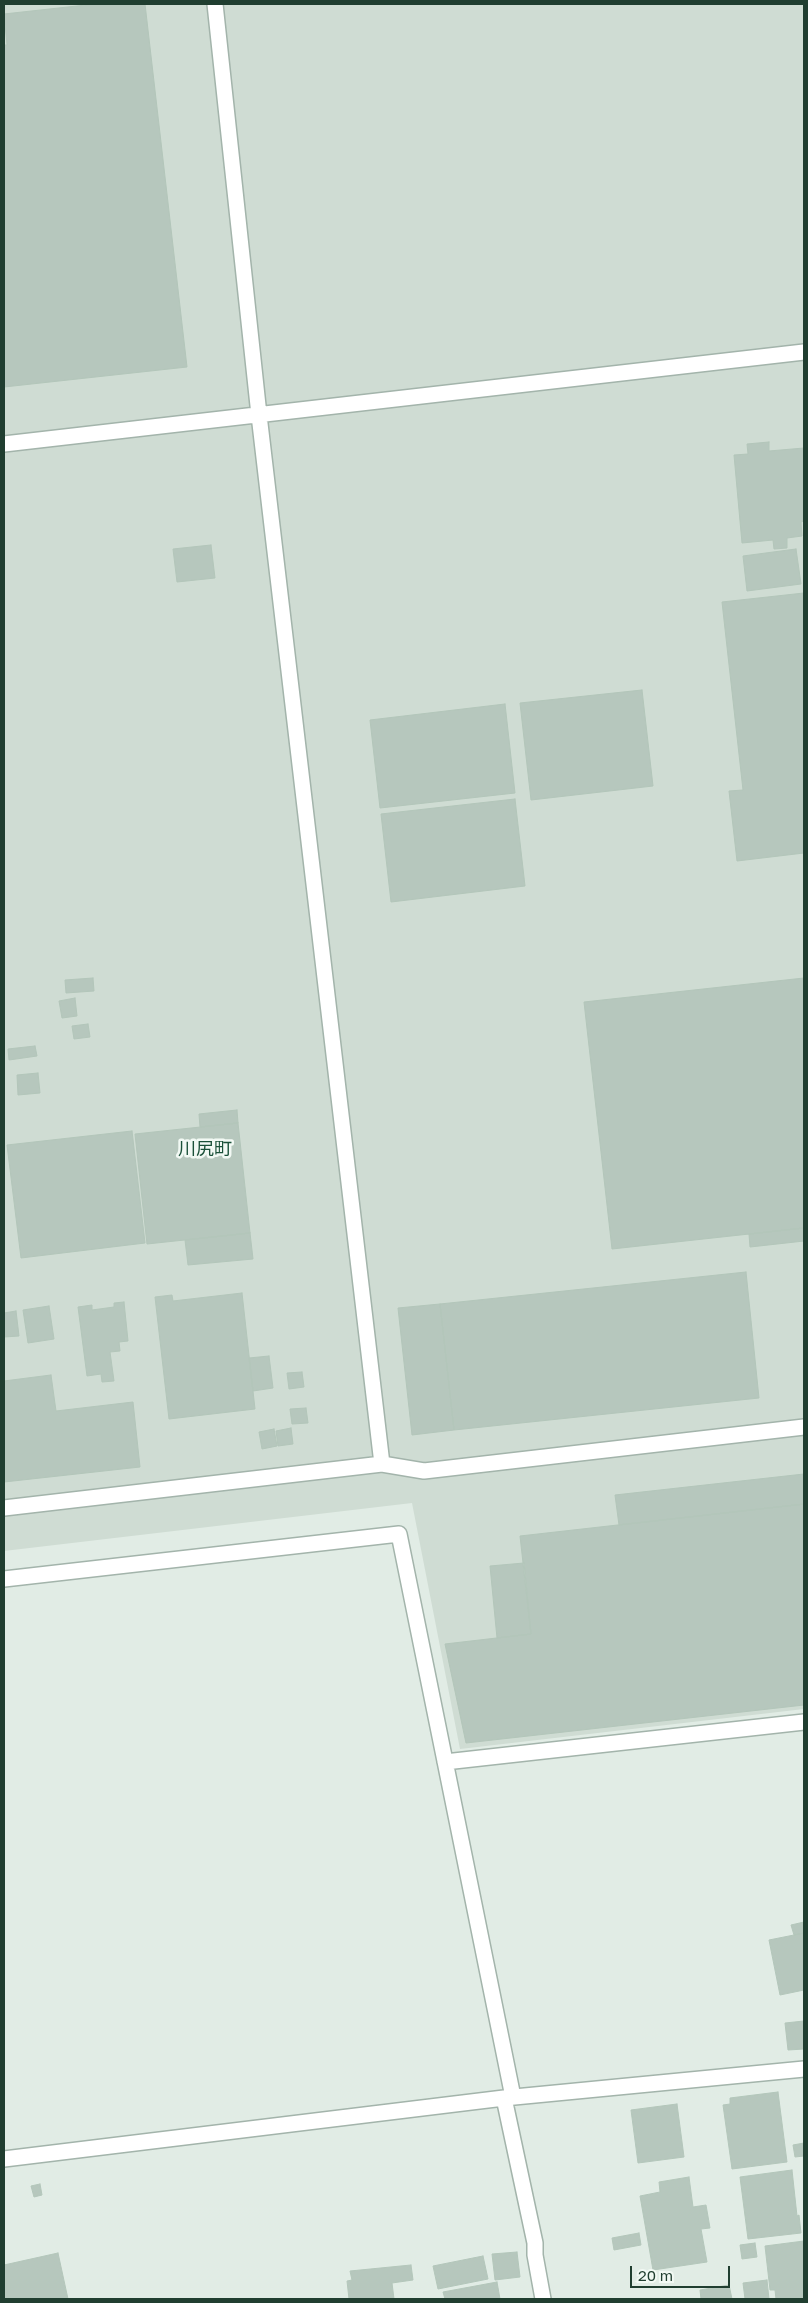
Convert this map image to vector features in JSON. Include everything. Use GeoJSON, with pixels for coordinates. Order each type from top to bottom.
{"type":"FeatureCollection","features":[{"type":"Feature","properties":{"kind":"street"},"geometry":{"type":"LineString","coordinates":[[215,4],[259,415],[382,1464]]}},
{"type":"Feature","properties":{"kind":"street"},"geometry":{"type":"LineString","coordinates":[[4,444],[804,352]]}},
{"type":"Feature","properties":{"kind":"street"},"geometry":{"type":"LineString","coordinates":[[4,1508],[382,1464],[424,1471],[804,1427]]}},
{"type":"Feature","properties":{"kind":"street"},"geometry":{"type":"LineString","coordinates":[[4,1579],[399,1534],[509,2097],[543,2299]]}},
{"type":"Feature","properties":{"kind":"street"},"geometry":{"type":"LineString","coordinates":[[445,1762],[804,1722]]}},
{"type":"Feature","properties":{"kind":"street"},"geometry":{"type":"LineString","coordinates":[[4,2159],[509,2097],[804,2069]]}},
{"type":"Feature","properties":{"kind":"shaded area"},"geometry":{"type":"Polygon","coordinates":[[[4,4],[804,4],[804,1709],[460,1749],[412,1503],[4,1551],[4,4]]]}},
{"type":"Feature","properties":{"kind":"building"},"geometry":{"type":"Polygon","coordinates":[[[95,4],[145,4],[187,367],[4,387],[4,45],[7,45],[4,14],[95,4]]]}},
{"type":"Feature","properties":{"kind":"building"},"geometry":{"type":"Polygon","coordinates":[[[769,442],[769,451],[804,448],[804,521],[801,522],[802,536],[787,538],[787,548],[774,549],[773,540],[742,543],[734,455],[748,454],[747,444],[769,442]]]}},
{"type":"Feature","properties":{"kind":"building"},"geometry":{"type":"Polygon","coordinates":[[[211,545],[215,578],[177,582],[173,549],[211,545]]]}},
{"type":"Feature","properties":{"kind":"building"},"geometry":{"type":"Polygon","coordinates":[[[796,549],[801,584],[747,591],[743,556],[796,549]]]}},
{"type":"Feature","properties":{"kind":"building"},"geometry":{"type":"Polygon","coordinates":[[[804,593],[804,853],[737,861],[729,791],[743,790],[722,602],[804,593]]]}},
{"type":"Feature","properties":{"kind":"building"},"geometry":{"type":"Polygon","coordinates":[[[642,690],[653,786],[531,800],[520,703],[642,690]]]}},
{"type":"Feature","properties":{"kind":"building"},"geometry":{"type":"Polygon","coordinates":[[[505,704],[515,793],[380,808],[370,720],[505,704]]]}},
{"type":"Feature","properties":{"kind":"building"},"geometry":{"type":"Polygon","coordinates":[[[515,799],[525,886],[391,902],[381,814],[515,799]]]}},
{"type":"Feature","properties":{"kind":"building"},"geometry":{"type":"Polygon","coordinates":[[[93,978],[94,991],[66,993],[65,980],[93,978]]]}},
{"type":"Feature","properties":{"kind":"building"},"geometry":{"type":"Polygon","coordinates":[[[804,978],[804,1228],[612,1249],[584,1002],[804,978]]]}},
{"type":"Feature","properties":{"kind":"building"},"geometry":{"type":"Polygon","coordinates":[[[75,998],[77,1016],[62,1018],[59,1001],[75,998]]]}},
{"type":"Feature","properties":{"kind":"building"},"geometry":{"type":"Polygon","coordinates":[[[88,1024],[90,1037],[74,1039],[72,1026],[88,1024]]]}},
{"type":"Feature","properties":{"kind":"building"},"geometry":{"type":"Polygon","coordinates":[[[35,1046],[37,1056],[9,1060],[8,1049],[35,1046]]]}},
{"type":"Feature","properties":{"kind":"building"},"geometry":{"type":"Polygon","coordinates":[[[38,1073],[40,1093],[18,1095],[17,1075],[38,1073]]]}},
{"type":"Feature","properties":{"kind":"building"},"geometry":{"type":"Polygon","coordinates":[[[237,1110],[238,1123],[200,1127],[199,1114],[237,1110]]]}},
{"type":"Feature","properties":{"kind":"building"},"geometry":{"type":"Polygon","coordinates":[[[238,1123],[250,1233],[147,1244],[135,1134],[238,1123]]]}},
{"type":"Feature","properties":{"kind":"building"},"geometry":{"type":"Polygon","coordinates":[[[132,1131],[145,1243],[21,1258],[7,1145],[132,1131]]]}},
{"type":"Feature","properties":{"kind":"building"},"geometry":{"type":"Polygon","coordinates":[[[804,1228],[804,1241],[750,1247],[749,1234],[804,1228]]]}},
{"type":"Feature","properties":{"kind":"building"},"geometry":{"type":"Polygon","coordinates":[[[250,1233],[253,1259],[188,1265],[185,1240],[250,1233]]]}},
{"type":"Feature","properties":{"kind":"building"},"geometry":{"type":"Polygon","coordinates":[[[746,1272],[759,1398],[454,1430],[440,1304],[746,1272]]]}},
{"type":"Feature","properties":{"kind":"building"},"geometry":{"type":"Polygon","coordinates":[[[242,1293],[255,1409],[169,1419],[155,1297],[172,1295],[173,1301],[242,1293]]]}},
{"type":"Feature","properties":{"kind":"building"},"geometry":{"type":"Polygon","coordinates":[[[124,1302],[128,1341],[119,1342],[120,1351],[110,1352],[114,1381],[102,1382],[101,1374],[87,1376],[78,1307],[92,1305],[92,1310],[114,1307],[114,1303],[124,1302]]]}},
{"type":"Feature","properties":{"kind":"building"},"geometry":{"type":"Polygon","coordinates":[[[440,1304],[454,1430],[412,1435],[398,1308],[440,1304]]]}},
{"type":"Feature","properties":{"kind":"building"},"geometry":{"type":"Polygon","coordinates":[[[49,1306],[54,1339],[28,1343],[23,1310],[49,1306]]]}},
{"type":"Feature","properties":{"kind":"building"},"geometry":{"type":"Polygon","coordinates":[[[16,1311],[19,1336],[4,1337],[4,1313],[16,1311]]]}},
{"type":"Feature","properties":{"kind":"building"},"geometry":{"type":"Polygon","coordinates":[[[269,1356],[273,1388],[253,1391],[249,1358],[269,1356]]]}},
{"type":"Feature","properties":{"kind":"building"},"geometry":{"type":"Polygon","coordinates":[[[302,1372],[304,1387],[289,1389],[287,1373],[302,1372]]]}},
{"type":"Feature","properties":{"kind":"building"},"geometry":{"type":"Polygon","coordinates":[[[51,1375],[56,1411],[133,1402],[140,1467],[4,1482],[4,1381],[51,1375]]]}},
{"type":"Feature","properties":{"kind":"building"},"geometry":{"type":"Polygon","coordinates":[[[306,1408],[308,1423],[292,1424],[290,1409],[306,1408]]]}},
{"type":"Feature","properties":{"kind":"building"},"geometry":{"type":"Polygon","coordinates":[[[291,1428],[293,1444],[278,1446],[276,1431],[291,1428]]]}},
{"type":"Feature","properties":{"kind":"building"},"geometry":{"type":"Polygon","coordinates":[[[274,1429],[277,1446],[262,1449],[259,1432],[274,1429]]]}},
{"type":"Feature","properties":{"kind":"building"},"geometry":{"type":"Polygon","coordinates":[[[804,1474],[804,1504],[619,1525],[615,1495],[804,1474]]]}},
{"type":"Feature","properties":{"kind":"building"},"geometry":{"type":"Polygon","coordinates":[[[804,1504],[804,1705],[466,1743],[445,1644],[531,1634],[520,1536],[804,1504]]]}},
{"type":"Feature","properties":{"kind":"building"},"geometry":{"type":"Polygon","coordinates":[[[524,1563],[531,1634],[497,1638],[490,1566],[524,1563]]]}},
{"type":"Feature","properties":{"kind":"building"},"geometry":{"type":"Polygon","coordinates":[[[804,1922],[804,1933],[794,1935],[791,1925],[804,1922]]]}},
{"type":"Feature","properties":{"kind":"building"},"geometry":{"type":"Polygon","coordinates":[[[804,1933],[804,1990],[780,1995],[769,1940],[804,1933]]]}},
{"type":"Feature","properties":{"kind":"building"},"geometry":{"type":"Polygon","coordinates":[[[804,2021],[804,2049],[788,2050],[785,2023],[804,2021]]]}},
{"type":"Feature","properties":{"kind":"building"},"geometry":{"type":"Polygon","coordinates":[[[778,2092],[787,2162],[732,2169],[723,2105],[730,2104],[730,2098],[778,2092]]]}},
{"type":"Feature","properties":{"kind":"building"},"geometry":{"type":"Polygon","coordinates":[[[677,2104],[684,2157],[638,2163],[631,2110],[677,2104]]]}},
{"type":"Feature","properties":{"kind":"building"},"geometry":{"type":"Polygon","coordinates":[[[804,2143],[804,2156],[795,2157],[793,2145],[804,2143]]]}},
{"type":"Feature","properties":{"kind":"building"},"geometry":{"type":"Polygon","coordinates":[[[792,2170],[797,2216],[799,2215],[801,2233],[748,2239],[740,2177],[792,2170]]]}},
{"type":"Feature","properties":{"kind":"building"},"geometry":{"type":"Polygon","coordinates":[[[689,2177],[693,2207],[706,2205],[710,2228],[701,2229],[707,2262],[653,2270],[640,2196],[660,2192],[659,2182],[689,2177]]]}},
{"type":"Feature","properties":{"kind":"building"},"geometry":{"type":"Polygon","coordinates":[[[40,2184],[42,2195],[34,2197],[31,2186],[40,2184]]]}},
{"type":"Feature","properties":{"kind":"building"},"geometry":{"type":"Polygon","coordinates":[[[639,2233],[641,2245],[614,2250],[612,2238],[639,2233]]]}},
{"type":"Feature","properties":{"kind":"building"},"geometry":{"type":"Polygon","coordinates":[[[804,2241],[804,2299],[776,2299],[775,2290],[770,2290],[765,2246],[804,2241]]]}},
{"type":"Feature","properties":{"kind":"building"},"geometry":{"type":"Polygon","coordinates":[[[755,2243],[757,2257],[742,2259],[740,2245],[755,2243]]]}},
{"type":"Feature","properties":{"kind":"building"},"geometry":{"type":"Polygon","coordinates":[[[517,2252],[520,2277],[495,2280],[492,2254],[517,2252]]]}},
{"type":"Feature","properties":{"kind":"building"},"geometry":{"type":"Polygon","coordinates":[[[58,2253],[68,2299],[4,2299],[4,2265],[58,2253]]]}},
{"type":"Feature","properties":{"kind":"building"},"geometry":{"type":"Polygon","coordinates":[[[483,2256],[488,2279],[438,2289],[433,2266],[483,2256]]]}},
{"type":"Feature","properties":{"kind":"building"},"geometry":{"type":"Polygon","coordinates":[[[411,2265],[413,2280],[392,2283],[394,2299],[349,2299],[347,2281],[352,2280],[350,2271],[411,2265]]]}},
{"type":"Feature","properties":{"kind":"building"},"geometry":{"type":"Polygon","coordinates":[[[767,2280],[769,2299],[745,2299],[743,2283],[767,2280]]]}},
{"type":"Feature","properties":{"kind":"building"},"geometry":{"type":"Polygon","coordinates":[[[497,2282],[500,2299],[445,2299],[443,2292],[497,2282]]]}},
{"type":"Feature","properties":{"kind":"building"},"geometry":{"type":"Polygon","coordinates":[[[729,2285],[732,2299],[701,2299],[700,2290],[729,2285]]]}},
{"type":"Feature","properties":{"kind":"district","name":"川尻町"},"geometry":{"type":"Point","coordinates":[205,1149]}}]}
